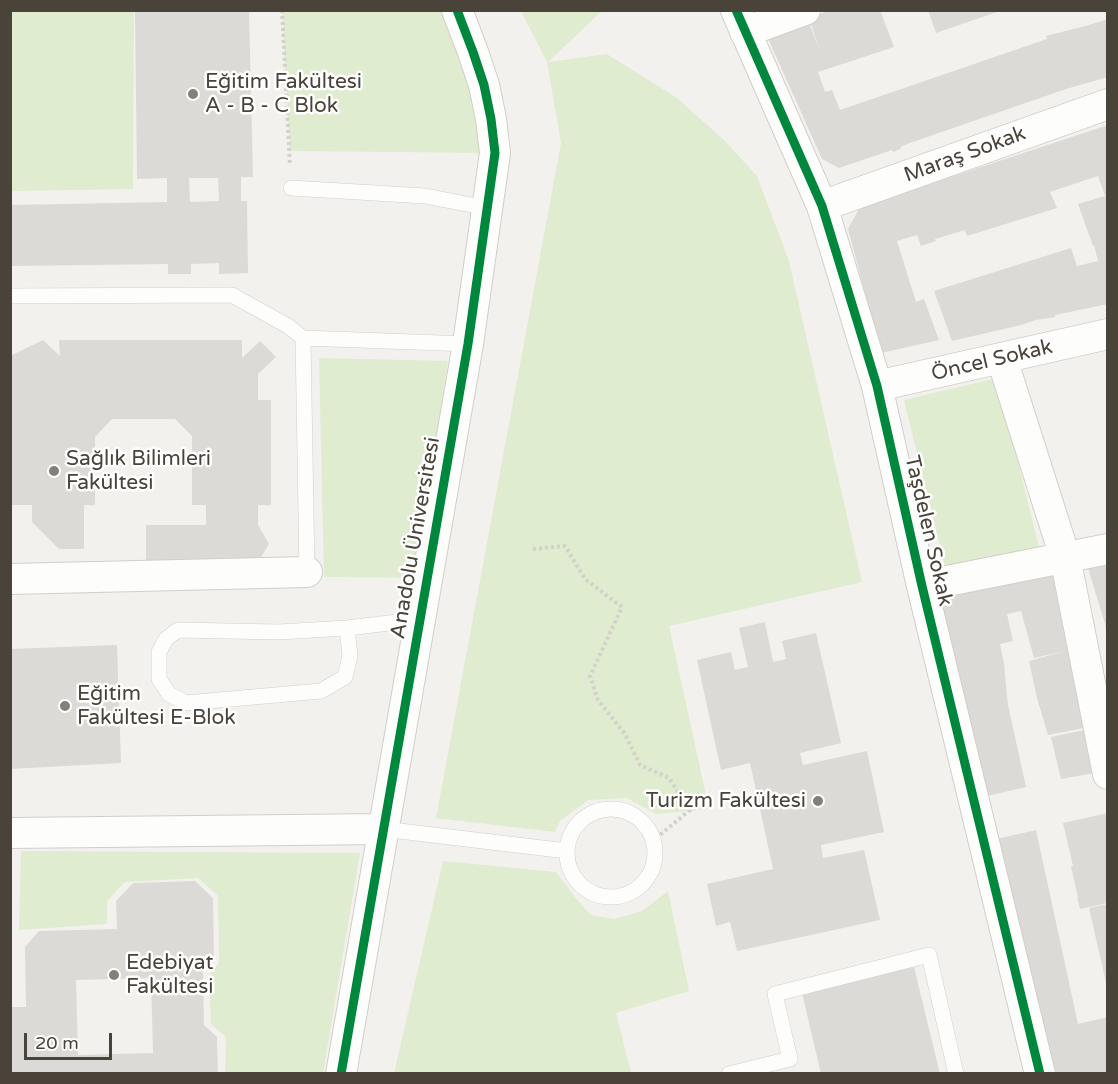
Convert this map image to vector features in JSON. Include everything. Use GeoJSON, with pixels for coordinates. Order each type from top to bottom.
{"type":"FeatureCollection","features":[{"type":"Feature","properties":{"kind":"street","name":"Anadolu Üniversitesi"},"geometry":{"type":"LineString","coordinates":[[341,1074],[468,344],[495,153],[484,85],[457,10]]}},
{"type":"Feature","properties":{"kind":"street"},"geometry":{"type":"LineString","coordinates":[[741,21],[805,10]]}},
{"type":"Feature","properties":{"kind":"street","name":"Taşdelen Sokak"},"geometry":{"type":"LineString","coordinates":[[741,21],[822,206],[877,386],[922,586],[1040,1074]]}},
{"type":"Feature","properties":{"kind":"street","name":"Maraş Sokak"},"geometry":{"type":"LineString","coordinates":[[822,206],[1107,104]]}},
{"type":"Feature","properties":{"kind":"street","name":"Öncel Sokak"},"geometry":{"type":"LineString","coordinates":[[877,386],[1107,334]]}},
{"type":"Feature","properties":{"kind":"street"},"geometry":{"type":"LineString","coordinates":[[1002,359],[1065,557],[1107,774]]}},
{"type":"Feature","properties":{"kind":"street"},"geometry":{"type":"LineString","coordinates":[[922,586],[1107,549]]}},
{"type":"Feature","properties":{"kind":"street"},"geometry":{"type":"LineString","coordinates":[[10,579],[307,572]]}},
{"type":"Feature","properties":{"kind":"street"},"geometry":{"type":"LineString","coordinates":[[10,833],[383,829]]}},
{"type":"Feature","properties":{"kind":"lane"},"geometry":{"type":"LineString","coordinates":[[291,188],[424,196],[488,208]]}},
{"type":"Feature","properties":{"kind":"lane"},"geometry":{"type":"LineString","coordinates":[[10,296],[232,295],[288,326],[303,338],[468,344]]}},
{"type":"Feature","properties":{"kind":"lane"},"geometry":{"type":"LineString","coordinates":[[303,338],[307,572]]}},
{"type":"Feature","properties":{"kind":"lane"},"geometry":{"type":"LineString","coordinates":[[347,628],[350,656],[345,677],[321,691],[186,703],[169,694],[159,680],[159,652],[166,639],[178,630],[279,632],[419,621]]}},
{"type":"Feature","properties":{"kind":"lane"},"geometry":{"type":"LineString","coordinates":[[606,809],[622,810],[636,816],[647,826],[654,840],[656,856],[652,871],[644,883],[632,893],[617,897],[601,896],[587,890],[576,880],[569,866],[567,851],[571,836],[579,823],[591,813],[606,809]]}},
{"type":"Feature","properties":{"kind":"lane"},"geometry":{"type":"LineString","coordinates":[[383,829],[567,851]]}},
{"type":"Feature","properties":{"kind":"lane"},"geometry":{"type":"LineString","coordinates":[[729,1074],[790,1059],[775,994],[929,955],[956,1074]]}},
{"type":"Feature","properties":{"kind":"path"},"geometry":{"type":"LineString","coordinates":[[282,10],[291,188]]}},
{"type":"Feature","properties":{"kind":"path"},"geometry":{"type":"LineString","coordinates":[[533,549],[565,546],[585,579],[621,607],[590,676],[598,700],[625,734],[640,765],[669,778],[690,810],[654,840]]}},
{"type":"Feature","properties":{"kind":"green space"},"geometry":{"type":"Polygon","coordinates":[[[10,11],[134,11],[133,189],[11,191],[10,11]]]}},
{"type":"Feature","properties":{"kind":"green space"},"geometry":{"type":"Polygon","coordinates":[[[282,11],[457,11],[495,153],[290,151],[282,11]]]}},
{"type":"Feature","properties":{"kind":"green space"},"geometry":{"type":"Polygon","coordinates":[[[521,11],[602,11],[548,62],[607,54],[677,98],[725,141],[757,176],[789,261],[862,582],[669,626],[709,809],[656,814],[627,798],[588,800],[560,821],[555,832],[436,818],[561,143],[547,62],[521,11]]]}},
{"type":"Feature","properties":{"kind":"green space"},"geometry":{"type":"Polygon","coordinates":[[[319,358],[448,361],[415,578],[324,577],[319,358]]]}},
{"type":"Feature","properties":{"kind":"green space"},"geometry":{"type":"Polygon","coordinates":[[[997,378],[1039,547],[945,566],[904,400],[997,378]]]}},
{"type":"Feature","properties":{"kind":"green space"},"geometry":{"type":"Polygon","coordinates":[[[21,851],[360,853],[323,1073],[225,1073],[226,1037],[211,1024],[209,975],[219,963],[218,896],[198,878],[125,882],[107,901],[107,924],[19,930],[21,851]]]}},
{"type":"Feature","properties":{"kind":"green space"},"geometry":{"type":"Polygon","coordinates":[[[443,861],[556,872],[591,915],[614,919],[642,911],[668,891],[689,991],[616,1013],[631,1073],[394,1073],[443,861]]]}},
{"type":"Feature","properties":{"kind":"building","name":"Eğitim Fakültesi A - B - C Blok"},"geometry":{"type":"Polygon","coordinates":[[[135,10],[249,10],[253,177],[241,177],[241,201],[247,201],[248,273],[219,274],[219,263],[191,264],[191,274],[168,274],[168,264],[10,266],[10,205],[167,202],[167,178],[137,179],[135,10]],[[189,178],[190,202],[219,201],[218,178],[189,178]]]}},
{"type":"Feature","properties":{"kind":"building"},"geometry":{"type":"Polygon","coordinates":[[[831,10],[880,10],[894,47],[818,72],[825,92],[832,90],[840,110],[1047,39],[1046,36],[1108,19],[1108,77],[1066,89],[907,144],[893,152],[892,150],[839,168],[822,159],[766,34],[808,20],[819,49],[809,18],[831,10]]]}},
{"type":"Feature","properties":{"kind":"building"},"geometry":{"type":"Polygon","coordinates":[[[928,10],[1000,10],[1000,11],[936,33],[928,10]]]}},
{"type":"Feature","properties":{"kind":"building"},"geometry":{"type":"Polygon","coordinates":[[[1108,125],[1108,304],[952,341],[934,291],[1071,248],[1077,266],[1098,261],[1078,204],[1105,196],[1098,176],[1050,192],[1057,208],[967,236],[965,230],[921,246],[917,235],[897,241],[916,302],[924,299],[939,340],[881,353],[848,229],[860,207],[1108,125]]]}},
{"type":"Feature","properties":{"kind":"building","name":"Sağlık Bilimleri Fakültesi"},"geometry":{"type":"Polygon","coordinates":[[[43,340],[60,356],[59,340],[242,340],[242,358],[260,341],[276,357],[258,374],[258,400],[271,400],[271,505],[258,505],[258,525],[269,544],[257,564],[146,564],[146,525],[206,525],[206,505],[192,505],[192,436],[175,419],[112,419],[95,437],[95,505],[84,505],[84,549],[59,549],[32,522],[32,505],[12,505],[10,356],[43,340]]]}},
{"type":"Feature","properties":{"kind":"building"},"geometry":{"type":"Polygon","coordinates":[[[1108,562],[1108,634],[1107,635],[1087,565],[1108,562]]]}},
{"type":"Feature","properties":{"kind":"building"},"geometry":{"type":"Polygon","coordinates":[[[1054,570],[1094,726],[1048,735],[1029,661],[1065,651],[1034,658],[1021,611],[1007,614],[1013,641],[1000,644],[1008,705],[1026,787],[983,797],[939,600],[1054,570]]]}},
{"type":"Feature","properties":{"kind":"building","name":"Turizm Fakültesi"},"geometry":{"type":"Polygon","coordinates":[[[765,622],[773,662],[786,659],[782,641],[816,633],[841,743],[800,753],[803,765],[867,751],[884,832],[821,845],[823,858],[864,850],[880,920],[737,951],[730,922],[716,926],[707,884],[773,869],[750,763],[721,770],[697,660],[731,652],[735,670],[748,667],[739,628],[765,622]]]}},
{"type":"Feature","properties":{"kind":"building","name":"Eğitim Fakültesi E-Blok"},"geometry":{"type":"Polygon","coordinates":[[[117,645],[121,763],[10,769],[10,649],[117,645]]]}},
{"type":"Feature","properties":{"kind":"building"},"geometry":{"type":"Polygon","coordinates":[[[1094,728],[1105,771],[1061,779],[1051,737],[1094,728]]]}},
{"type":"Feature","properties":{"kind":"building"},"geometry":{"type":"Polygon","coordinates":[[[1108,813],[1108,903],[1080,909],[1063,823],[1108,813]]]}},
{"type":"Feature","properties":{"kind":"building"},"geometry":{"type":"Polygon","coordinates":[[[1036,830],[1078,1024],[1108,1017],[1108,1074],[1043,1074],[992,840],[1036,830]]]}},
{"type":"Feature","properties":{"kind":"building","name":"Edebiyat Fakültesi"},"geometry":{"type":"Polygon","coordinates":[[[195,881],[213,898],[214,959],[203,972],[204,1025],[217,1037],[218,1074],[10,1074],[10,1007],[26,1007],[25,947],[39,931],[117,929],[116,901],[133,883],[195,881]],[[151,978],[76,980],[78,1055],[153,1053],[151,978]]]}},
{"type":"Feature","properties":{"kind":"building"},"geometry":{"type":"Polygon","coordinates":[[[1108,904],[1108,987],[1107,987],[1089,908],[1108,904]]]}},
{"type":"Feature","properties":{"kind":"building"},"geometry":{"type":"Polygon","coordinates":[[[914,967],[940,1074],[821,1074],[802,993],[914,967]]]}},
{"type":"Feature","properties":{"kind":"cycle path"},"geometry":{"type":"LineString","coordinates":[[341,1074],[468,344],[495,153],[484,85],[457,10]]}},
{"type":"Feature","properties":{"kind":"cycle path"},"geometry":{"type":"LineString","coordinates":[[736,10],[822,206],[877,386],[922,586],[1040,1074]]}},
{"type":"Feature","properties":{"kind":"place","name":"Eğitim Fakültesi A - B - C Blok"},"geometry":{"type":"Point","coordinates":[193,94]}},
{"type":"Feature","properties":{"kind":"place","name":"Sağlık Bilimleri Fakültesi"},"geometry":{"type":"Point","coordinates":[54,471]}},
{"type":"Feature","properties":{"kind":"place","name":"Eğitim Fakültesi E-Blok"},"geometry":{"type":"Point","coordinates":[65,706]}},
{"type":"Feature","properties":{"kind":"place","name":"Turizm Fakültesi"},"geometry":{"type":"Point","coordinates":[818,801]}},
{"type":"Feature","properties":{"kind":"place","name":"Edebiyat Fakültesi"},"geometry":{"type":"Point","coordinates":[114,975]}}]}
